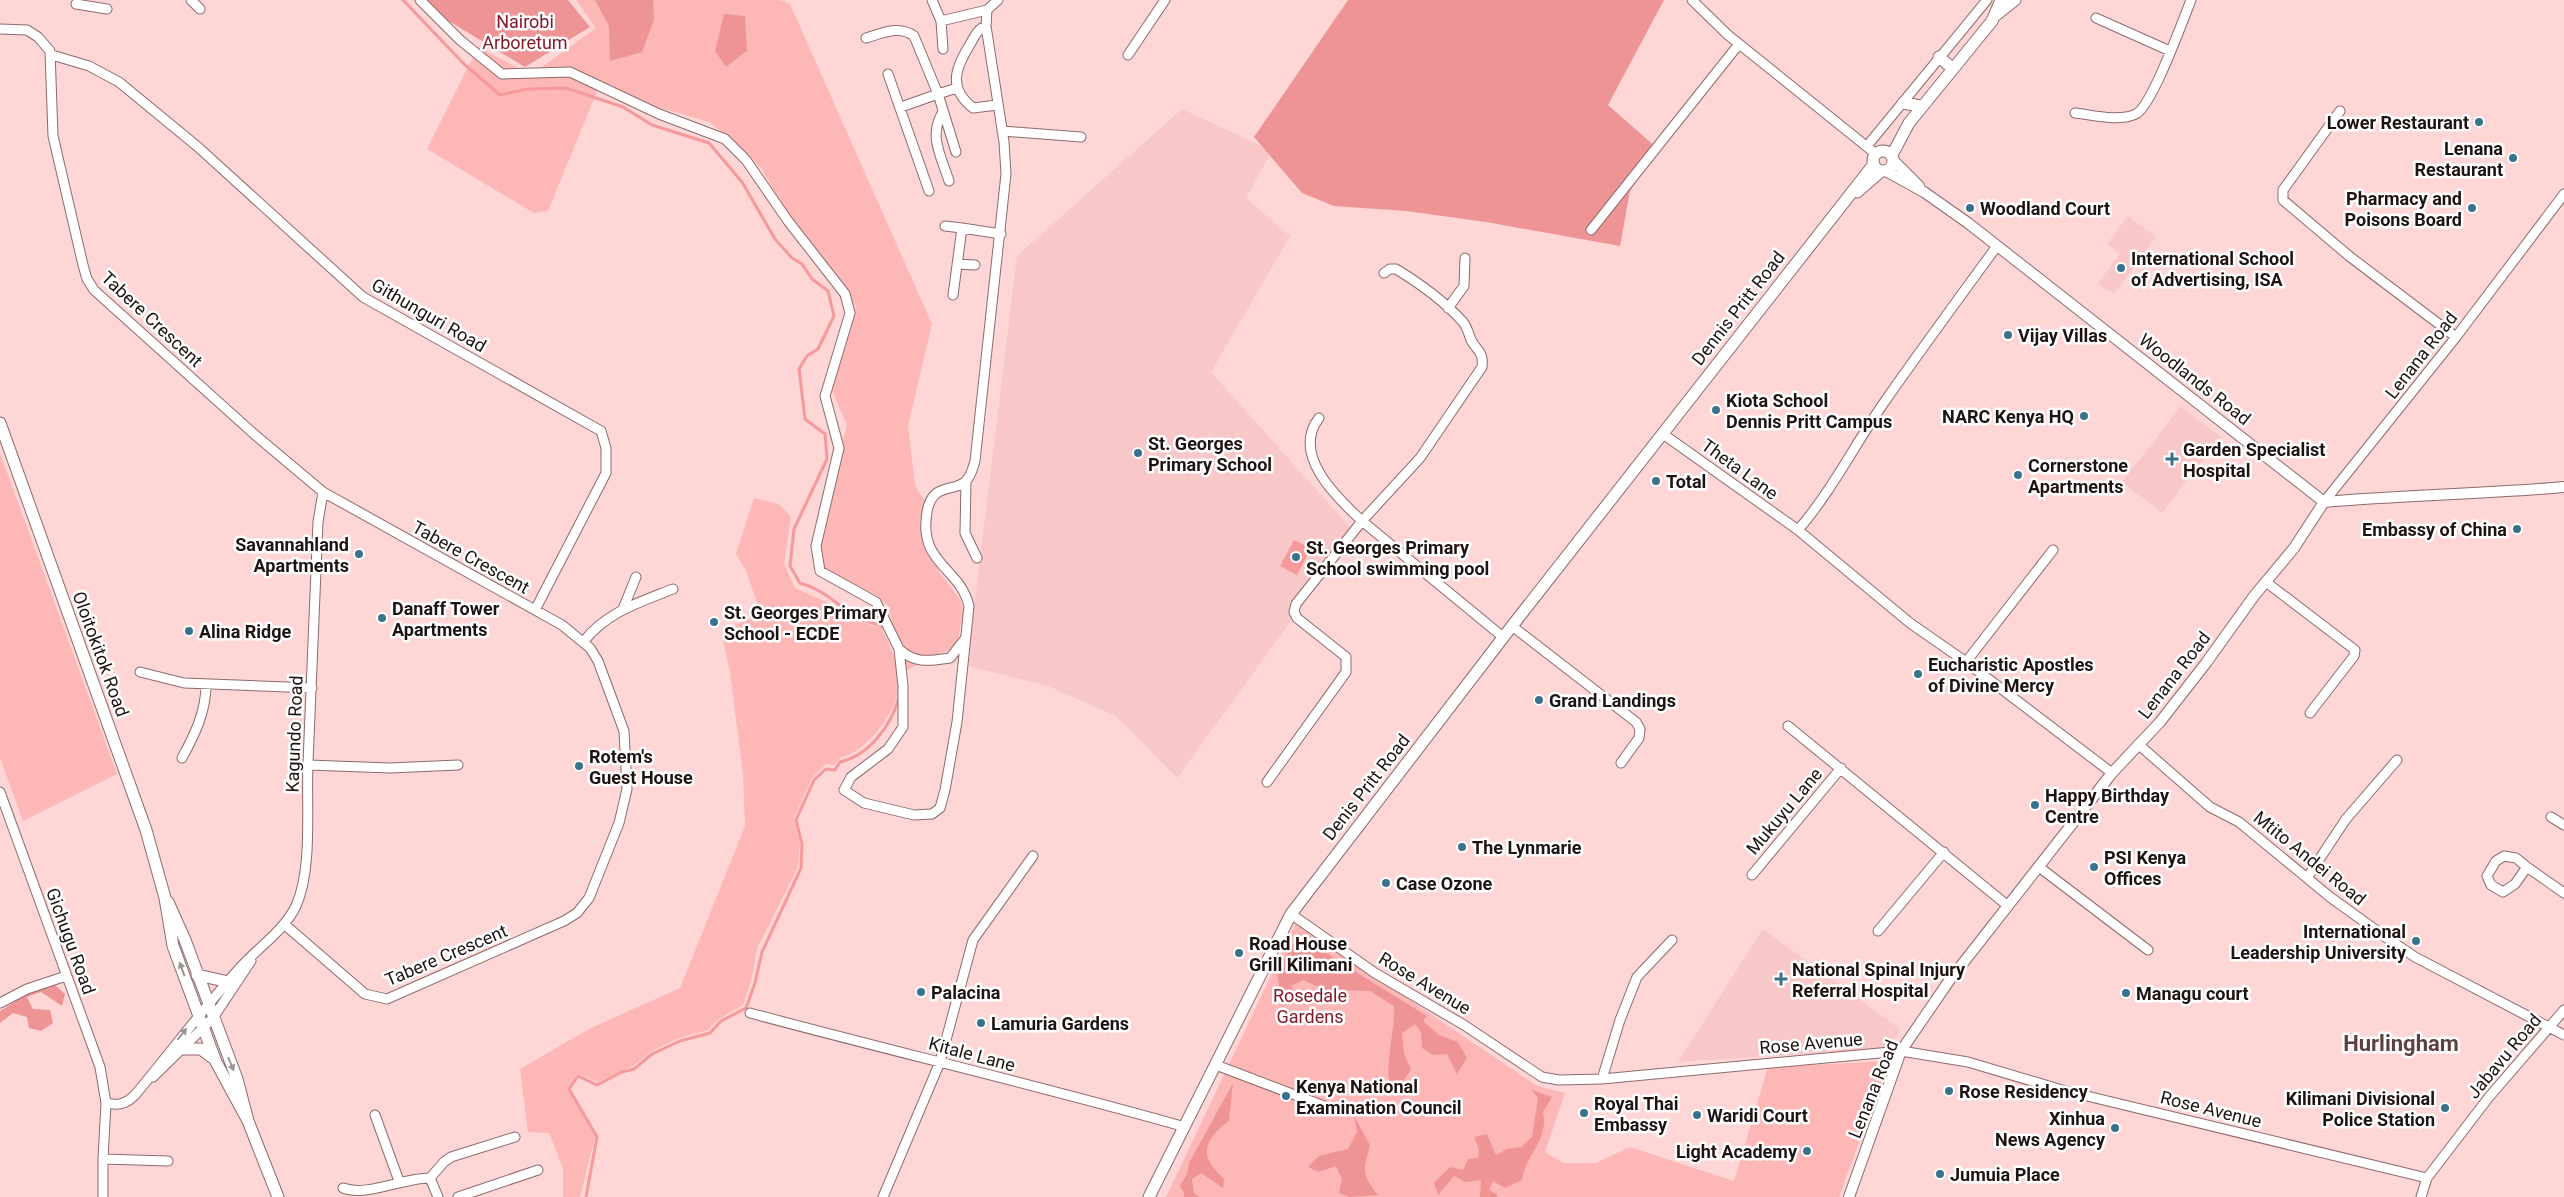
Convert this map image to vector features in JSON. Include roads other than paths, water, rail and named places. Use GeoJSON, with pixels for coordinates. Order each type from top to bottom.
{"type":"FeatureCollection","features":[{"type":"Feature","properties":{"kind":"main road"},"geometry":{"type":"LineString","coordinates":[[1996,15],[2001,0]]}},
{"type":"Feature","properties":{"kind":"main road"},"geometry":{"type":"LineString","coordinates":[[1996,15],[2015,0]]}},
{"type":"Feature","properties":{"kind":"main road","name":"Dennis Pritt Road"},"geometry":{"type":"LineString","coordinates":[[1663,434],[1841,203],[1881,159],[1899,130],[1909,123],[1996,15]]}},
{"type":"Feature","properties":{"kind":"main road"},"geometry":{"type":"LineString","coordinates":[[1939,57],[1952,68]]}},
{"type":"Feature","properties":{"kind":"main road"},"geometry":{"type":"LineString","coordinates":[[1903,103],[1921,106]]}},
{"type":"Feature","properties":{"kind":"main road","name":"Oloitokitok Road"},"geometry":{"type":"LineString","coordinates":[[0,423],[125,771],[165,898],[173,946],[216,1062],[248,1121],[278,1197]]}},
{"type":"Feature","properties":{"kind":"main road","name":"Denis Pritt Road"},"geometry":{"type":"LineString","coordinates":[[1149,1197],[1291,914],[1503,637],[1663,434]]}},
{"type":"Feature","properties":{"kind":"main road","name":"Oloitokitok Road"},"geometry":{"type":"LineString","coordinates":[[165,898],[176,916],[237,1078],[248,1121]]}},
{"type":"Feature","properties":{"kind":"main road"},"geometry":{"type":"LineString","coordinates":[[197,975],[229,982]]}},
{"type":"Feature","properties":{"kind":"main road"},"geometry":{"type":"LineString","coordinates":[[183,1049],[201,1049],[216,1062]]}},
{"type":"Feature","properties":{"kind":"street"},"geometry":{"type":"LineString","coordinates":[[191,0],[200,9]]}},
{"type":"Feature","properties":{"kind":"street"},"geometry":{"type":"LineString","coordinates":[[420,0],[460,40],[502,74],[570,72],[659,114],[725,139],[746,160],[788,221],[845,294],[850,313],[825,396],[839,448],[816,546],[820,571],[876,602],[899,649],[903,686],[903,727],[888,749],[851,777],[844,790],[864,803],[914,814],[932,814],[940,808],[945,790],[957,722],[969,606],[967,597],[933,556],[926,541],[925,522],[928,504],[942,489],[960,485],[966,481],[972,473],[976,461],[1006,174],[1002,130],[986,26],[987,10]]}},
{"type":"Feature","properties":{"kind":"street"},"geometry":{"type":"LineString","coordinates":[[932,0],[941,21],[943,49]]}},
{"type":"Feature","properties":{"kind":"street"},"geometry":{"type":"LineString","coordinates":[[941,21],[987,10],[998,0]]}},
{"type":"Feature","properties":{"kind":"street"},"geometry":{"type":"LineString","coordinates":[[1128,55],[1165,0]]}},
{"type":"Feature","properties":{"kind":"street"},"geometry":{"type":"LineString","coordinates":[[1692,0],[1739,44],[1881,159],[1903,103],[1987,0]]}},
{"type":"Feature","properties":{"kind":"street"},"geometry":{"type":"LineString","coordinates":[[2074,113],[2123,117],[2136,114],[2143,109],[2191,0]]}},
{"type":"Feature","properties":{"kind":"street"},"geometry":{"type":"LineString","coordinates":[[76,4],[107,9]]}},
{"type":"Feature","properties":{"kind":"street"},"geometry":{"type":"LineString","coordinates":[[2096,18],[2170,51]]}},
{"type":"Feature","properties":{"kind":"street"},"geometry":{"type":"LineString","coordinates":[[986,26],[978,30],[959,63],[956,75],[957,88],[974,108],[997,104]]}},
{"type":"Feature","properties":{"kind":"street"},"geometry":{"type":"LineString","coordinates":[[0,29],[27,30],[43,41],[52,55]]}},
{"type":"Feature","properties":{"kind":"street"},"geometry":{"type":"LineString","coordinates":[[866,38],[893,30],[908,32],[914,36],[938,94],[956,152]]}},
{"type":"Feature","properties":{"kind":"street"},"geometry":{"type":"LineString","coordinates":[[1591,230],[1739,44]]}},
{"type":"Feature","properties":{"kind":"street","name":"Tabere Crescent"},"geometry":{"type":"LineString","coordinates":[[52,55],[53,136],[87,279],[94,290],[254,434],[323,492],[417,546],[482,578],[584,641],[598,661],[624,731],[627,789],[619,823],[596,883],[585,905],[577,913],[564,921],[387,999],[365,994],[284,924]]}},
{"type":"Feature","properties":{"kind":"street","name":"Githunguri Road"},"geometry":{"type":"LineString","coordinates":[[52,55],[89,66],[119,82],[218,165],[363,297],[601,431],[606,448],[606,474],[534,610]]}},
{"type":"Feature","properties":{"kind":"street"},"geometry":{"type":"LineString","coordinates":[[888,74],[930,191]]}},
{"type":"Feature","properties":{"kind":"street"},"geometry":{"type":"LineString","coordinates":[[901,107],[957,88]]}},
{"type":"Feature","properties":{"kind":"street"},"geometry":{"type":"LineString","coordinates":[[2340,111],[2282,190],[2283,200],[2349,256],[2456,338]]}},
{"type":"Feature","properties":{"kind":"street"},"geometry":{"type":"LineString","coordinates":[[943,112],[936,122],[935,135],[949,180]]}},
{"type":"Feature","properties":{"kind":"street"},"geometry":{"type":"LineString","coordinates":[[1002,130],[1082,137]]}},
{"type":"Feature","properties":{"kind":"street","name":"Woodlands Road"},"geometry":{"type":"LineString","coordinates":[[1881,159],[1997,246],[2324,502]]}},
{"type":"Feature","properties":{"kind":"street","name":"Lenana Road"},"geometry":{"type":"LineString","coordinates":[[1850,1197],[1901,1051],[1950,981],[2112,773],[2160,722],[2294,548],[2324,502],[2456,338],[2564,194]]}},
{"type":"Feature","properties":{"kind":"street"},"geometry":{"type":"LineString","coordinates":[[945,226],[1000,234]]}},
{"type":"Feature","properties":{"kind":"street"},"geometry":{"type":"LineString","coordinates":[[954,295],[962,228]]}},
{"type":"Feature","properties":{"kind":"street"},"geometry":{"type":"LineString","coordinates":[[1798,530],[1813,513],[1841,472],[1882,404],[1997,246]]}},
{"type":"Feature","properties":{"kind":"street"},"geometry":{"type":"LineString","coordinates":[[1448,308],[1462,292],[1466,258]]}},
{"type":"Feature","properties":{"kind":"street"},"geometry":{"type":"LineString","coordinates":[[957,264],[975,265]]}},
{"type":"Feature","properties":{"kind":"street"},"geometry":{"type":"LineString","coordinates":[[1267,782],[1346,672],[1346,657],[1297,618],[1294,612],[1296,604],[1362,521],[1420,458],[1482,367],[1483,358],[1481,350],[1472,342],[1464,324],[1448,308],[1396,269],[1390,269],[1384,273]]}},
{"type":"Feature","properties":{"kind":"street"},"geometry":{"type":"LineString","coordinates":[[1319,418],[1311,427],[1309,446],[1330,490],[1362,521],[1503,637]]}},
{"type":"Feature","properties":{"kind":"street","name":"Theta Lane"},"geometry":{"type":"LineString","coordinates":[[1663,434],[1798,530],[1922,633],[1966,662]]}},
{"type":"Feature","properties":{"kind":"street"},"geometry":{"type":"LineString","coordinates":[[966,481],[965,533],[977,558]]}},
{"type":"Feature","properties":{"kind":"street"},"geometry":{"type":"LineString","coordinates":[[2324,502],[2413,494],[2461,494],[2564,487]]}},
{"type":"Feature","properties":{"kind":"street","name":"Kagundo Road"},"geometry":{"type":"LineString","coordinates":[[145,1083],[237,971],[284,924],[295,908],[302,890],[308,824],[308,764],[318,522],[323,492]]}},
{"type":"Feature","properties":{"kind":"street"},"geometry":{"type":"LineString","coordinates":[[2053,550],[1966,662],[2112,773]]}},
{"type":"Feature","properties":{"kind":"street"},"geometry":{"type":"LineString","coordinates":[[623,608],[636,577]]}},
{"type":"Feature","properties":{"kind":"street"},"geometry":{"type":"LineString","coordinates":[[2266,582],[2355,650],[2354,656],[2310,713]]}},
{"type":"Feature","properties":{"kind":"street"},"geometry":{"type":"LineString","coordinates":[[584,641],[595,627],[623,608],[673,589]]}},
{"type":"Feature","properties":{"kind":"street"},"geometry":{"type":"LineString","coordinates":[[1512,626],[1636,722],[1640,729],[1638,738],[1621,763]]}},
{"type":"Feature","properties":{"kind":"street"},"geometry":{"type":"LineString","coordinates":[[899,649],[910,659],[931,661],[950,658],[965,638]]}},
{"type":"Feature","properties":{"kind":"street"},"geometry":{"type":"LineString","coordinates":[[140,672],[184,683],[312,688]]}},
{"type":"Feature","properties":{"kind":"street"},"geometry":{"type":"LineString","coordinates":[[182,758],[202,718],[206,700],[206,684]]}},
{"type":"Feature","properties":{"kind":"street","name":"Mukuyu Lane"},"geometry":{"type":"LineString","coordinates":[[1788,726],[1842,768],[2008,906]]}},
{"type":"Feature","properties":{"kind":"street","name":"Mtito Andei Road"},"geometry":{"type":"LineString","coordinates":[[2138,744],[2210,807],[2239,822],[2330,898],[2415,957],[2551,1027]]}},
{"type":"Feature","properties":{"kind":"street"},"geometry":{"type":"LineString","coordinates":[[2306,878],[2346,819],[2397,760]]}},
{"type":"Feature","properties":{"kind":"street"},"geometry":{"type":"LineString","coordinates":[[308,764],[390,768],[458,765]]}},
{"type":"Feature","properties":{"kind":"street","name":"Mukuyu Lane"},"geometry":{"type":"LineString","coordinates":[[1752,875],[1842,768]]}},
{"type":"Feature","properties":{"kind":"street","name":"Gichugu Road"},"geometry":{"type":"LineString","coordinates":[[0,792],[98,1062],[106,1103],[103,1197]]}},
{"type":"Feature","properties":{"kind":"street"},"geometry":{"type":"LineString","coordinates":[[2551,816],[2564,825]]}},
{"type":"Feature","properties":{"kind":"street"},"geometry":{"type":"LineString","coordinates":[[1878,932],[1944,852]]}},
{"type":"Feature","properties":{"kind":"street"},"geometry":{"type":"LineString","coordinates":[[883,1197],[940,1062],[973,940],[1034,856]]}},
{"type":"Feature","properties":{"kind":"street"},"geometry":{"type":"LineString","coordinates":[[2527,867],[2508,891],[2497,890],[2488,881],[2487,876],[2492,866],[2504,856],[2516,858],[2564,892]]}},
{"type":"Feature","properties":{"kind":"street"},"geometry":{"type":"LineString","coordinates":[[2039,867],[2148,950]]}},
{"type":"Feature","properties":{"kind":"street","name":"Rose Avenue"},"geometry":{"type":"LineString","coordinates":[[1291,914],[1375,973],[1464,1025],[1542,1077],[1559,1080],[1602,1079],[1901,1051],[1968,1062],[2062,1090],[2427,1178]]}},
{"type":"Feature","properties":{"kind":"street"},"geometry":{"type":"LineString","coordinates":[[1602,1079],[1620,1020],[1637,977],[1672,940]]}},
{"type":"Feature","properties":{"kind":"street","name":"Kagundo Road"},"geometry":{"type":"LineString","coordinates":[[145,1083],[204,1030],[249,966],[251,959]]}},
{"type":"Feature","properties":{"kind":"street"},"geometry":{"type":"LineString","coordinates":[[0,1002],[66,976]]}},
{"type":"Feature","properties":{"kind":"street","name":"Jabavu Road"},"geometry":{"type":"LineString","coordinates":[[2421,1197],[2427,1178],[2489,1097],[2564,1010]]}},
{"type":"Feature","properties":{"kind":"street","name":"Kitale Lane"},"geometry":{"type":"LineString","coordinates":[[750,1013],[1185,1126]]}},
{"type":"Feature","properties":{"kind":"street"},"geometry":{"type":"LineString","coordinates":[[2551,1027],[2564,1035]]}},
{"type":"Feature","properties":{"kind":"street"},"geometry":{"type":"LineString","coordinates":[[1216,1065],[1337,1111]]}},
{"type":"Feature","properties":{"kind":"street"},"geometry":{"type":"LineString","coordinates":[[106,1103],[116,1105],[124,1103],[145,1083]]}},
{"type":"Feature","properties":{"kind":"street"},"geometry":{"type":"LineString","coordinates":[[375,1115],[399,1181]]}},
{"type":"Feature","properties":{"kind":"street"},"geometry":{"type":"LineString","coordinates":[[343,1188],[362,1194],[399,1181],[430,1178],[451,1157],[515,1138]]}},
{"type":"Feature","properties":{"kind":"street"},"geometry":{"type":"LineString","coordinates":[[103,1159],[168,1161]]}},
{"type":"Feature","properties":{"kind":"street"},"geometry":{"type":"LineString","coordinates":[[458,1197],[538,1170]]}},
{"type":"Feature","properties":{"kind":"street"},"geometry":{"type":"LineString","coordinates":[[430,1178],[438,1197]]}},
{"type":"Feature","properties":{"kind":"waterway"},"geometry":{"type":"LineString","coordinates":[[403,0],[464,64],[500,95],[527,89],[566,88],[623,107],[652,125],[709,143],[742,182],[775,239],[792,258],[802,264],[812,279],[828,291],[834,316],[818,349],[807,356],[799,369],[805,419],[825,434],[827,459],[794,529],[790,566],[800,583],[823,593],[856,617],[878,624],[884,628]]}},
{"type":"Feature","properties":{"kind":"waterway"},"geometry":{"type":"LineString","coordinates":[[586,1197],[597,1137],[569,1089],[578,1076],[597,1085],[622,1072],[634,1069],[652,1054],[680,1041],[710,1033],[721,1021],[746,1008],[755,983],[762,952],[801,868],[802,844],[796,820],[814,780],[826,769],[835,770],[840,762],[861,753],[870,746],[885,728],[899,698]]}},
{"type":"Feature","properties":{"kind":"place","name":"Lower Restaurant"},"geometry":{"type":"Point","coordinates":[2479,122]}},
{"type":"Feature","properties":{"kind":"place","name":"Lenana Restaurant"},"geometry":{"type":"Point","coordinates":[2513,158]}},
{"type":"Feature","properties":{"kind":"place","name":"Woodland Court"},"geometry":{"type":"Point","coordinates":[1970,208]}},
{"type":"Feature","properties":{"kind":"place","name":"Pharmacy and Poisons Board"},"geometry":{"type":"Point","coordinates":[2472,208]}},
{"type":"Feature","properties":{"kind":"place","name":"International School of Advertising, ISA"},"geometry":{"type":"Point","coordinates":[2121,268]}},
{"type":"Feature","properties":{"kind":"place","name":"Vijay Villas"},"geometry":{"type":"Point","coordinates":[2008,335]}},
{"type":"Feature","properties":{"kind":"place","name":"Kiota School Dennis Pritt Campus"},"geometry":{"type":"Point","coordinates":[1716,410]}},
{"type":"Feature","properties":{"kind":"place","name":"NARC Kenya HQ"},"geometry":{"type":"Point","coordinates":[2084,416]}},
{"type":"Feature","properties":{"kind":"place","name":"St. Georges Primary School"},"geometry":{"type":"Point","coordinates":[1138,453]}},
{"type":"Feature","properties":{"kind":"place","name":"Garden Specialist Hospital"},"geometry":{"type":"Point","coordinates":[2172,459]}},
{"type":"Feature","properties":{"kind":"place","name":"Cornerstone Apartments"},"geometry":{"type":"Point","coordinates":[2018,475]}},
{"type":"Feature","properties":{"kind":"place","name":"Total"},"geometry":{"type":"Point","coordinates":[1656,481]}},
{"type":"Feature","properties":{"kind":"place","name":"Embassy of China"},"geometry":{"type":"Point","coordinates":[2517,529]}},
{"type":"Feature","properties":{"kind":"place","name":"Savannahland Apartments"},"geometry":{"type":"Point","coordinates":[359,554]}},
{"type":"Feature","properties":{"kind":"place","name":"St. Georges Primary School swimming pool"},"geometry":{"type":"Point","coordinates":[1296,557]}},
{"type":"Feature","properties":{"kind":"place","name":"Danaff Tower Apartments"},"geometry":{"type":"Point","coordinates":[382,618]}},
{"type":"Feature","properties":{"kind":"place","name":"St. Georges Primary School - ECDE"},"geometry":{"type":"Point","coordinates":[714,622]}},
{"type":"Feature","properties":{"kind":"place","name":"Alina Ridge"},"geometry":{"type":"Point","coordinates":[189,631]}},
{"type":"Feature","properties":{"kind":"place","name":"Eucharistic Apostles of Divine Mercy"},"geometry":{"type":"Point","coordinates":[1918,674]}},
{"type":"Feature","properties":{"kind":"place","name":"Grand Landings"},"geometry":{"type":"Point","coordinates":[1539,700]}},
{"type":"Feature","properties":{"kind":"place","name":"Rotem's Guest House"},"geometry":{"type":"Point","coordinates":[579,766]}},
{"type":"Feature","properties":{"kind":"place","name":"Happy Birthday Centre"},"geometry":{"type":"Point","coordinates":[2035,805]}},
{"type":"Feature","properties":{"kind":"place","name":"The Lynmarie"},"geometry":{"type":"Point","coordinates":[1462,847]}},
{"type":"Feature","properties":{"kind":"place","name":"PSI Kenya Offices"},"geometry":{"type":"Point","coordinates":[2094,867]}},
{"type":"Feature","properties":{"kind":"place","name":"Case Ozone"},"geometry":{"type":"Point","coordinates":[1386,883]}},
{"type":"Feature","properties":{"kind":"place","name":"International Leadership University"},"geometry":{"type":"Point","coordinates":[2416,941]}},
{"type":"Feature","properties":{"kind":"place","name":"Road House Grill Kilimani"},"geometry":{"type":"Point","coordinates":[1239,953]}},
{"type":"Feature","properties":{"kind":"place","name":"National Spinal Injury Referral Hospital"},"geometry":{"type":"Point","coordinates":[1781,979]}},
{"type":"Feature","properties":{"kind":"place","name":"Palacina"},"geometry":{"type":"Point","coordinates":[921,992]}},
{"type":"Feature","properties":{"kind":"place","name":"Managu court"},"geometry":{"type":"Point","coordinates":[2126,993]}},
{"type":"Feature","properties":{"kind":"place","name":"Lamuria Gardens"},"geometry":{"type":"Point","coordinates":[981,1023]}},
{"type":"Feature","properties":{"kind":"place","name":"Rose Residency"},"geometry":{"type":"Point","coordinates":[1949,1091]}},
{"type":"Feature","properties":{"kind":"place","name":"Kenya National Examination Council"},"geometry":{"type":"Point","coordinates":[1286,1096]}},
{"type":"Feature","properties":{"kind":"place","name":"Kilimani Divisional Police Station"},"geometry":{"type":"Point","coordinates":[2445,1108]}},
{"type":"Feature","properties":{"kind":"place","name":"Royal Thai Embassy"},"geometry":{"type":"Point","coordinates":[1584,1113]}},
{"type":"Feature","properties":{"kind":"place","name":"Waridi Court"},"geometry":{"type":"Point","coordinates":[1697,1115]}},
{"type":"Feature","properties":{"kind":"place","name":"Xinhua News Agency"},"geometry":{"type":"Point","coordinates":[2115,1128]}},
{"type":"Feature","properties":{"kind":"place","name":"Light Academy"},"geometry":{"type":"Point","coordinates":[1807,1151]}},
{"type":"Feature","properties":{"kind":"place","name":"Jumuia Place"},"geometry":{"type":"Point","coordinates":[1940,1174]}},
{"type":"Feature","properties":{"kind":"district","name":"Hurlingham"},"geometry":{"type":"Point","coordinates":[2401,1043]}},
{"type":"Feature","properties":{"kind":"park label","name":"Nairobi Arboretum"},"geometry":{"type":"Point","coordinates":[525,31]}},
{"type":"Feature","properties":{"kind":"park label","name":"Rosedale Gardens"},"geometry":{"type":"Point","coordinates":[1310,1005]}}]}
